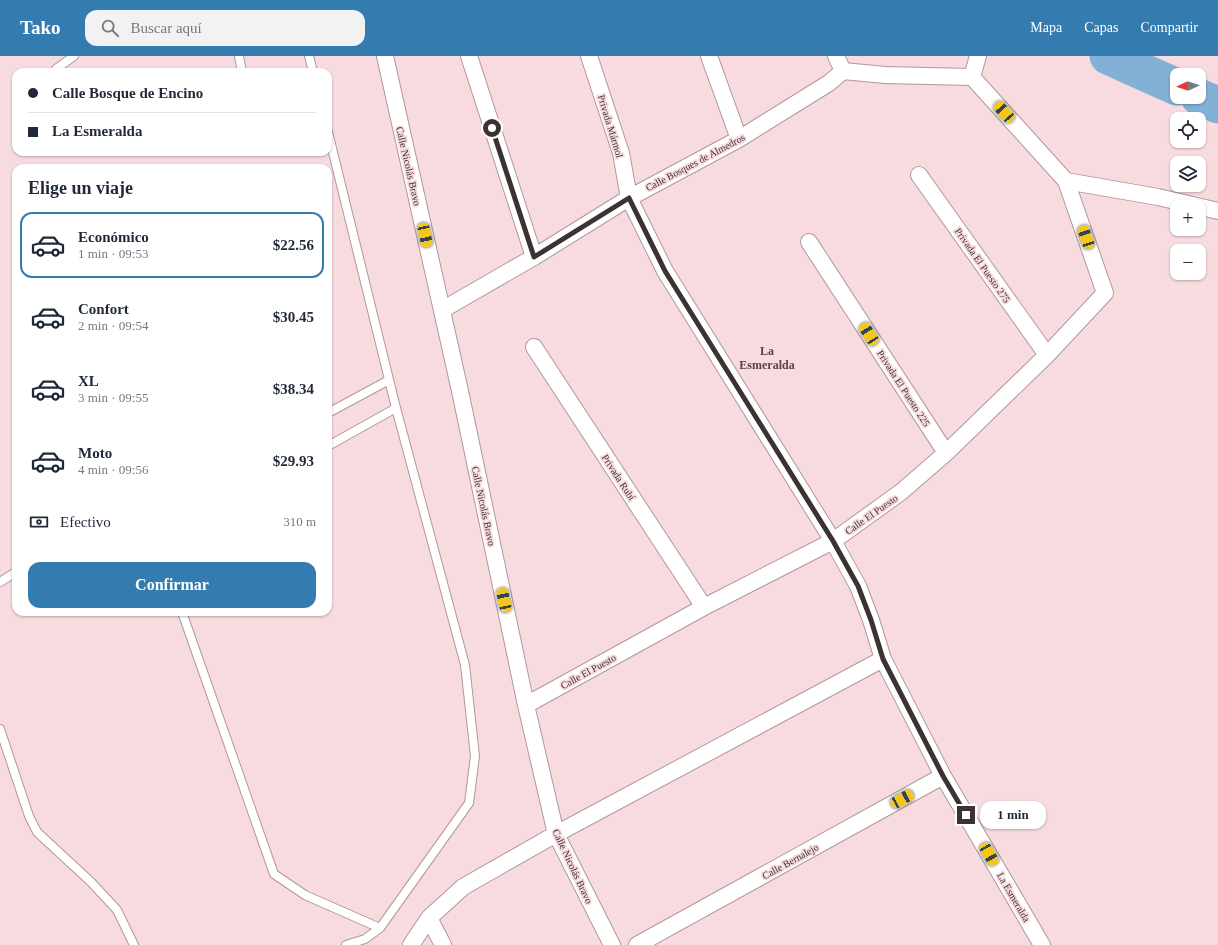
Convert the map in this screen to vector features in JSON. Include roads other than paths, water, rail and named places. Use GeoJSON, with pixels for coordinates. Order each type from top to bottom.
{"type":"FeatureCollection","features":[{"type":"Feature","properties":{"kind":"street","name":"Calle Nicolás Bravo"},"geometry":{"type":"LineString","coordinates":[[385,56],[442,310],[526,705],[556,834],[612,945]]}},
{"type":"Feature","properties":{"kind":"street"},"geometry":{"type":"LineString","coordinates":[[468,56],[534,257]]}},
{"type":"Feature","properties":{"kind":"street","name":"Privada Mármol"},"geometry":{"type":"LineString","coordinates":[[589,56],[621,153],[629,198]]}},
{"type":"Feature","properties":{"kind":"street"},"geometry":{"type":"LineString","coordinates":[[709,56],[739,139]]}},
{"type":"Feature","properties":{"kind":"street"},"geometry":{"type":"LineString","coordinates":[[836,56],[842,71],[898,75],[972,77],[1066,181],[1158,197],[1218,211]]}},
{"type":"Feature","properties":{"kind":"street"},"geometry":{"type":"LineString","coordinates":[[972,77],[978,56]]}},
{"type":"Feature","properties":{"kind":"street","name":"Calle Bosques de Almedros"},"geometry":{"type":"LineString","coordinates":[[442,310],[534,257],[629,198],[739,139],[829,83],[842,71]]}},
{"type":"Feature","properties":{"kind":"street","name":"Privada El Puesto 275"},"geometry":{"type":"LineString","coordinates":[[919,175],[1047,355]]}},
{"type":"Feature","properties":{"kind":"street","name":"Calle El Puesto"},"geometry":{"type":"LineString","coordinates":[[526,705],[704,607],[833,541],[901,492],[946,453],[1047,355],[1105,293],[1066,181]]}},
{"type":"Feature","properties":{"kind":"street","name":"La Esmeralda"},"geometry":{"type":"LineString","coordinates":[[629,198],[665,271],[833,541],[858,586],[871,620],[883,659],[943,776],[1042,945]]}},
{"type":"Feature","properties":{"kind":"street","name":"Privada El Puesto 225"},"geometry":{"type":"LineString","coordinates":[[809,242],[946,453]]}},
{"type":"Feature","properties":{"kind":"street","name":"Privada Rubí"},"geometry":{"type":"LineString","coordinates":[[534,347],[704,607]]}},
{"type":"Feature","properties":{"kind":"street"},"geometry":{"type":"LineString","coordinates":[[411,945],[429,918],[463,887],[556,834],[883,659]]}},
{"type":"Feature","properties":{"kind":"street","name":"Calle Bernalejo"},"geometry":{"type":"LineString","coordinates":[[637,945],[943,776]]}},
{"type":"Feature","properties":{"kind":"street"},"geometry":{"type":"LineString","coordinates":[[429,918],[443,945]]}},
{"type":"Feature","properties":{"kind":"lane"},"geometry":{"type":"LineString","coordinates":[[57,68],[74,56]]}},
{"type":"Feature","properties":{"kind":"lane"},"geometry":{"type":"LineString","coordinates":[[239,56],[241,68]]}},
{"type":"Feature","properties":{"kind":"lane"},"geometry":{"type":"LineString","coordinates":[[309,56],[312,68]]}},
{"type":"Feature","properties":{"kind":"lane"},"geometry":{"type":"LineString","coordinates":[[332,148],[396,408],[465,665],[475,756],[469,803],[380,928],[365,939],[346,945]]}},
{"type":"Feature","properties":{"kind":"lane"},"geometry":{"type":"LineString","coordinates":[[332,411],[389,380]]}},
{"type":"Feature","properties":{"kind":"lane"},"geometry":{"type":"LineString","coordinates":[[332,444],[396,408]]}},
{"type":"Feature","properties":{"kind":"lane"},"geometry":{"type":"LineString","coordinates":[[0,582],[12,574]]}},
{"type":"Feature","properties":{"kind":"lane"},"geometry":{"type":"LineString","coordinates":[[183,616],[274,874],[305,896],[380,928]]}},
{"type":"Feature","properties":{"kind":"lane"},"geometry":{"type":"LineString","coordinates":[[0,729],[29,816],[37,832],[91,882],[117,910],[134,945]]}},
{"type":"Feature","properties":{"kind":"waterway"},"geometry":{"type":"LineString","coordinates":[[1108,56],[1170,84]]}},
{"type":"Feature","properties":{"kind":"waterway"},"geometry":{"type":"LineString","coordinates":[[1206,100],[1218,105]]}},
{"type":"Feature","properties":{"kind":"district","name":"La Esmeralda"},"geometry":{"type":"Point","coordinates":[767,358]}}]}
